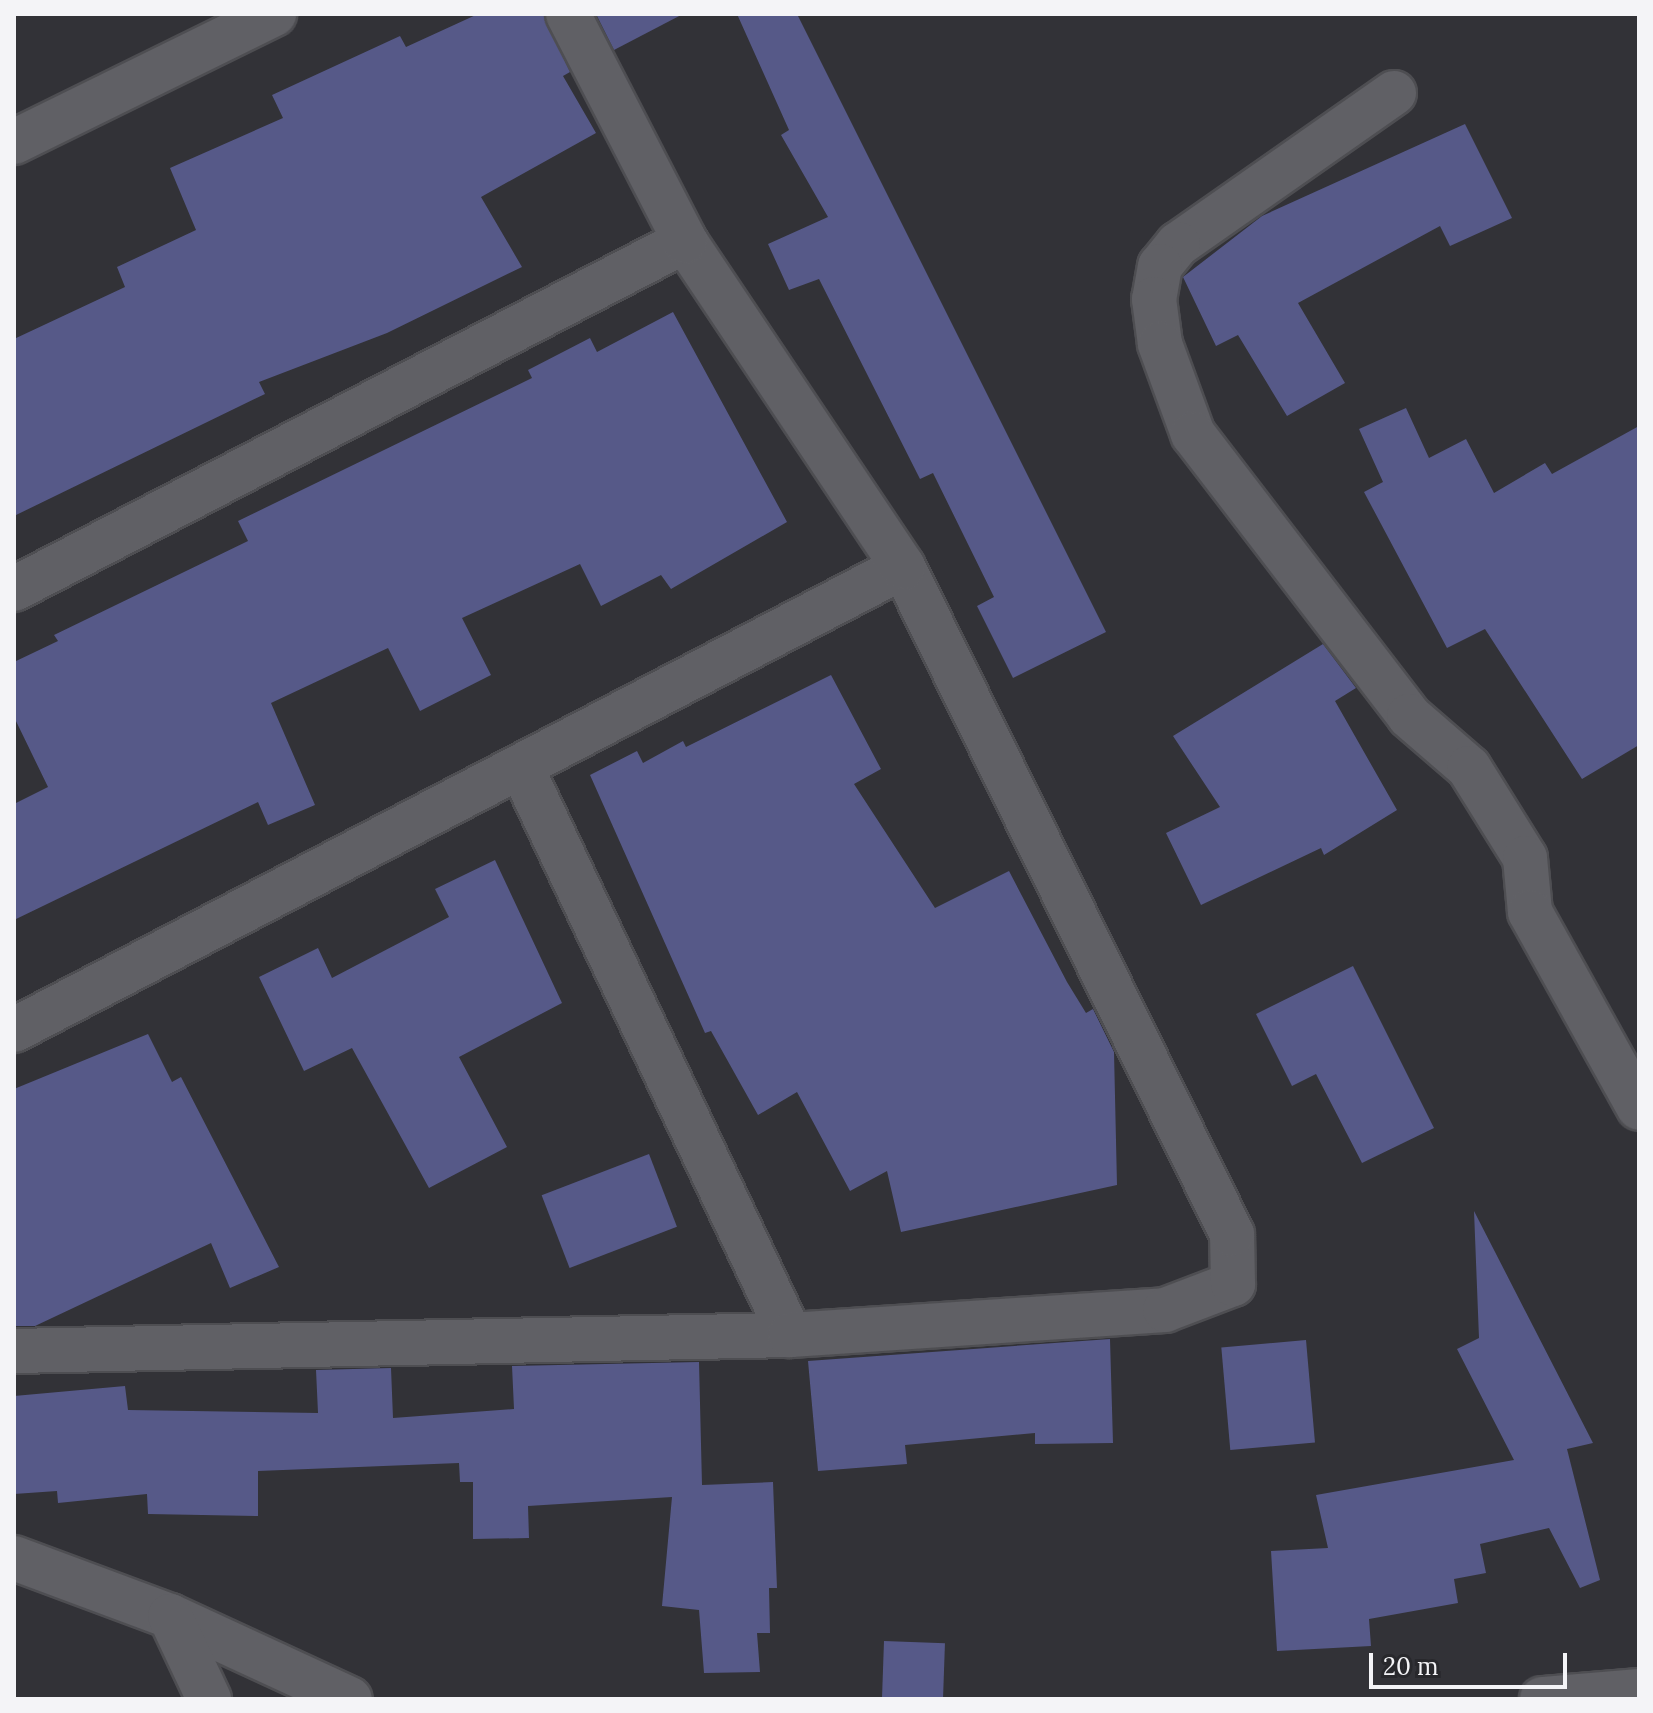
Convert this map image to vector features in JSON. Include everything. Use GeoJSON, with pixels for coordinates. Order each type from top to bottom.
{"type":"FeatureCollection","features":[{"type":"Feature","properties":{"kind":"street"},"geometry":{"type":"LineString","coordinates":[[14,142],[274,14]]}},
{"type":"Feature","properties":{"kind":"street"},"geometry":{"type":"LineString","coordinates":[[14,1351],[790,1335],[1165,1310],[1233,1284],[1232,1234],[903,567],[685,241],[568,14]]}},
{"type":"Feature","properties":{"kind":"street"},"geometry":{"type":"LineString","coordinates":[[1394,93],[1178,244],[1160,266],[1154,299],[1160,344],[1193,434],[1409,716],[1469,768],[1525,858],[1530,912],[1639,1108]]}},
{"type":"Feature","properties":{"kind":"street"},"geometry":{"type":"LineString","coordinates":[[14,589],[685,241]]}},
{"type":"Feature","properties":{"kind":"street"},"geometry":{"type":"LineString","coordinates":[[14,1030],[523,771],[903,567]]}},
{"type":"Feature","properties":{"kind":"street"},"geometry":{"type":"LineString","coordinates":[[523,771],[790,1335]]}},
{"type":"Feature","properties":{"kind":"street"},"geometry":{"type":"LineString","coordinates":[[14,1558],[170,1616],[350,1699]]}},
{"type":"Feature","properties":{"kind":"street"},"geometry":{"type":"LineString","coordinates":[[170,1616],[209,1699]]}},
{"type":"Feature","properties":{"kind":"street"},"geometry":{"type":"LineString","coordinates":[[1542,1699],[1639,1691]]}},
{"type":"Feature","properties":{"kind":"building"},"geometry":{"type":"Polygon","coordinates":[[[478,14],[543,14],[570,72],[563,76],[596,133],[481,197],[522,267],[387,333],[259,382],[265,394],[14,516],[14,339],[125,287],[117,267],[196,230],[170,168],[283,118],[272,95],[400,36],[406,47],[478,14]]]}},
{"type":"Feature","properties":{"kind":"building"},"geometry":{"type":"Polygon","coordinates":[[[596,14],[683,14],[614,50],[596,14]]]}},
{"type":"Feature","properties":{"kind":"building"},"geometry":{"type":"Polygon","coordinates":[[[737,14],[797,14],[1106,632],[1013,678],[977,606],[994,597],[933,473],[920,479],[819,279],[789,290],[768,244],[828,217],[781,135],[789,130],[737,14]]]}},
{"type":"Feature","properties":{"kind":"building"},"geometry":{"type":"Polygon","coordinates":[[[1465,124],[1512,218],[1450,246],[1440,226],[1298,303],[1345,383],[1287,416],[1238,335],[1216,346],[1183,277],[1262,216],[1465,124]]]}},
{"type":"Feature","properties":{"kind":"building"},"geometry":{"type":"Polygon","coordinates":[[[673,312],[787,522],[671,589],[661,575],[601,606],[580,564],[462,618],[491,675],[420,711],[388,648],[271,703],[315,805],[268,825],[258,802],[14,920],[14,804],[48,787],[14,717],[14,662],[58,641],[54,635],[248,541],[238,521],[532,378],[528,370],[590,338],[597,352],[673,312]]]}},
{"type":"Feature","properties":{"kind":"building"},"geometry":{"type":"Polygon","coordinates":[[[1406,408],[1429,458],[1466,439],[1494,493],[1545,463],[1552,474],[1639,426],[1639,745],[1582,779],[1485,629],[1447,648],[1364,492],[1383,482],[1359,429],[1406,408]]]}},
{"type":"Feature","properties":{"kind":"building"},"geometry":{"type":"Polygon","coordinates":[[[1323,644],[1356,688],[1335,701],[1397,810],[1324,855],[1321,848],[1201,905],[1166,833],[1220,807],[1173,736],[1323,644]]]}},
{"type":"Feature","properties":{"kind":"building"},"geometry":{"type":"Polygon","coordinates":[[[831,675],[881,769],[854,784],[935,908],[1009,871],[1067,982],[1086,1013],[1093,1009],[1114,1052],[1117,1185],[901,1232],[887,1171],[850,1191],[797,1092],[758,1115],[711,1031],[705,1033],[590,775],[637,751],[643,763],[683,741],[686,747],[831,675]]]}},
{"type":"Feature","properties":{"kind":"building"},"geometry":{"type":"Polygon","coordinates":[[[495,860],[562,1003],[459,1057],[507,1147],[429,1188],[352,1048],[304,1071],[259,977],[318,948],[332,978],[449,917],[435,889],[495,860]]]}},
{"type":"Feature","properties":{"kind":"building"},"geometry":{"type":"Polygon","coordinates":[[[1353,966],[1434,1128],[1362,1163],[1316,1074],[1292,1086],[1256,1014],[1353,966]]]}},
{"type":"Feature","properties":{"kind":"building"},"geometry":{"type":"Polygon","coordinates":[[[148,1034],[172,1082],[181,1077],[279,1267],[230,1288],[211,1243],[35,1326],[14,1326],[14,1089],[148,1034]]]}},
{"type":"Feature","properties":{"kind":"building"},"geometry":{"type":"Polygon","coordinates":[[[649,1154],[677,1227],[570,1268],[542,1195],[649,1154]]]}},
{"type":"Feature","properties":{"kind":"building"},"geometry":{"type":"Polygon","coordinates":[[[1474,1211],[1593,1443],[1567,1449],[1600,1580],[1580,1588],[1549,1528],[1480,1544],[1486,1573],[1454,1579],[1458,1603],[1369,1619],[1371,1646],[1277,1651],[1271,1551],[1328,1548],[1316,1495],[1514,1460],[1457,1349],[1479,1338],[1474,1211]]]}},
{"type":"Feature","properties":{"kind":"building"},"geometry":{"type":"Polygon","coordinates":[[[1110,1339],[1113,1443],[1035,1444],[1035,1433],[905,1445],[907,1464],[818,1471],[808,1361],[1110,1339]]]}},
{"type":"Feature","properties":{"kind":"building"},"geometry":{"type":"Polygon","coordinates":[[[1306,1340],[1315,1443],[1230,1450],[1221,1347],[1306,1340]]]}},
{"type":"Feature","properties":{"kind":"building"},"geometry":{"type":"Polygon","coordinates":[[[699,1362],[702,1485],[773,1482],[777,1588],[769,1588],[770,1633],[757,1633],[760,1672],[704,1673],[699,1610],[662,1606],[672,1497],[528,1506],[529,1538],[473,1539],[473,1482],[460,1482],[459,1463],[258,1471],[258,1516],[148,1514],[147,1494],[58,1503],[57,1491],[14,1494],[14,1396],[125,1386],[128,1410],[318,1413],[316,1370],[391,1368],[393,1418],[514,1409],[512,1366],[699,1362]]]}},
{"type":"Feature","properties":{"kind":"building"},"geometry":{"type":"Polygon","coordinates":[[[884,1641],[945,1643],[943,1699],[882,1699],[884,1641]]]}}]}
